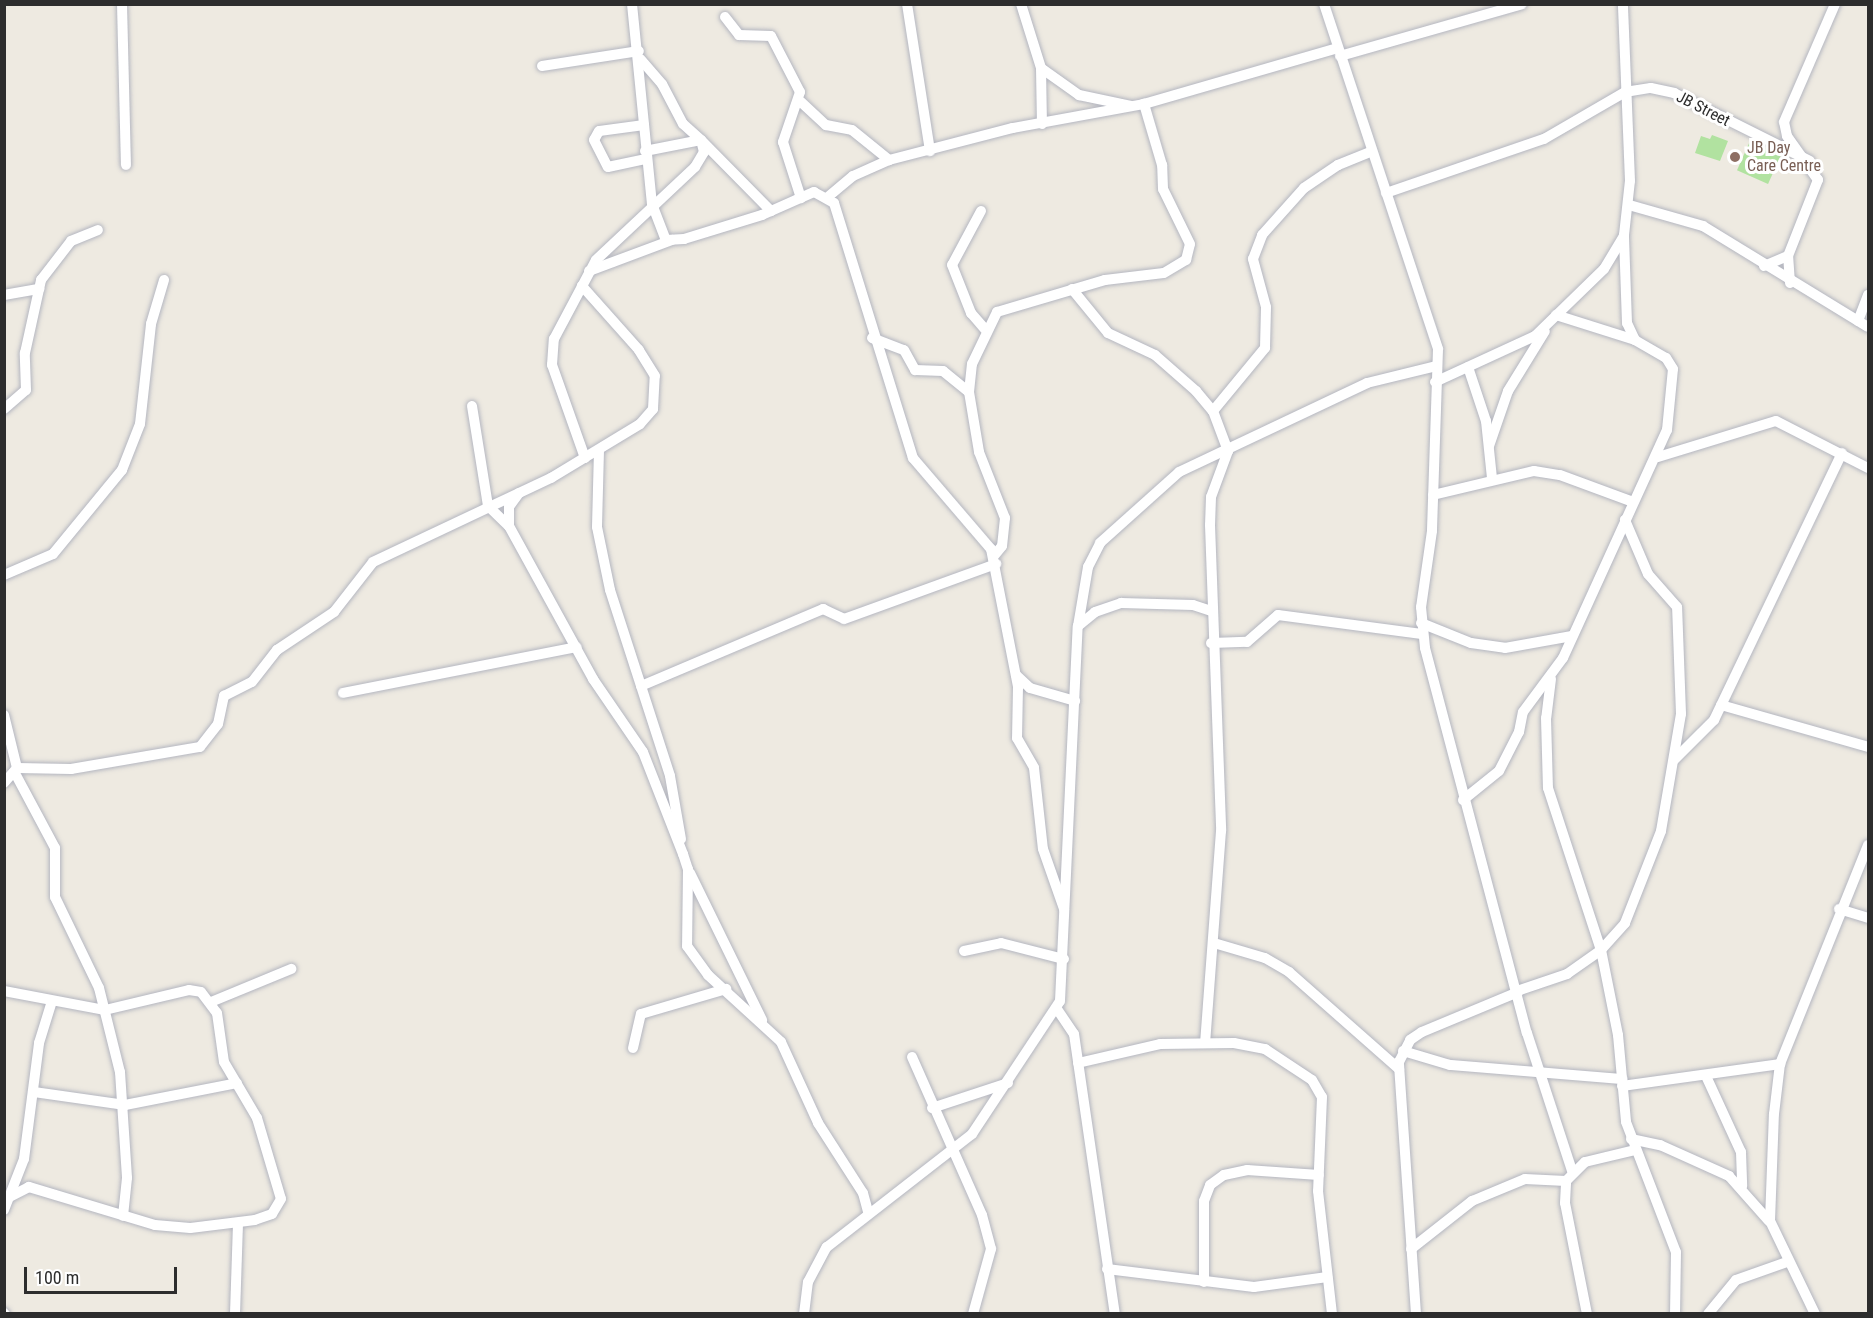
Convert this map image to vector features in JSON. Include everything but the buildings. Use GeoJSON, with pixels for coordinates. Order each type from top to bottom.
{"type":"FeatureCollection","features":[{"type":"Feature","properties":{"kind":"street"},"geometry":{"type":"LineString","coordinates":[[122,4],[126,165]]}},
{"type":"Feature","properties":{"kind":"street"},"geometry":{"type":"LineString","coordinates":[[632,4],[639,55],[652,204],[658,224],[672,240]]}},
{"type":"Feature","properties":{"kind":"street"},"geometry":{"type":"LineString","coordinates":[[907,4],[930,151]]}},
{"type":"Feature","properties":{"kind":"street"},"geometry":{"type":"LineString","coordinates":[[1021,4],[1041,68],[1042,124]]}},
{"type":"Feature","properties":{"kind":"street"},"geometry":{"type":"LineString","coordinates":[[1324,4],[1337,53],[1438,349],[1435,382],[1433,495],[1422,628],[1463,800],[1539,1069],[1572,1171]]}},
{"type":"Feature","properties":{"kind":"street"},"geometry":{"type":"LineString","coordinates":[[829,196],[853,176],[889,160],[1042,124],[1144,104],[1522,4]]}},
{"type":"Feature","properties":{"kind":"street"},"geometry":{"type":"LineString","coordinates":[[1623,4],[1629,205],[1624,235],[1627,322],[1635,340]]}},
{"type":"Feature","properties":{"kind":"street"},"geometry":{"type":"LineString","coordinates":[[1790,283],[1788,256],[1818,180],[1810,161],[1787,136],[1784,122],[1835,4]]}},
{"type":"Feature","properties":{"kind":"street"},"geometry":{"type":"LineString","coordinates":[[725,17],[739,35],[771,36],[801,102],[826,125],[852,130],[889,160]]}},
{"type":"Feature","properties":{"kind":"street"},"geometry":{"type":"LineString","coordinates":[[542,66],[639,55]]}},
{"type":"Feature","properties":{"kind":"street"},"geometry":{"type":"LineString","coordinates":[[639,55],[662,84],[683,124],[771,211]]}},
{"type":"Feature","properties":{"kind":"street"},"geometry":{"type":"LineString","coordinates":[[1041,68],[1079,95],[1131,106]]}},
{"type":"Feature","properties":{"kind":"street","name":"JB Street"},"geometry":{"type":"LineString","coordinates":[[1625,92],[1651,88],[1674,93],[1810,161]]}},
{"type":"Feature","properties":{"kind":"street"},"geometry":{"type":"LineString","coordinates":[[1386,193],[1544,139],[1625,92]]}},
{"type":"Feature","properties":{"kind":"street"},"geometry":{"type":"LineString","coordinates":[[801,102],[783,142],[801,198]]}},
{"type":"Feature","properties":{"kind":"street"},"geometry":{"type":"LineString","coordinates":[[641,686],[823,609],[844,619],[995,560],[1004,540],[1005,518],[979,452],[969,392],[972,364],[986,329],[1002,309],[1071,289],[1164,273],[1179,267],[1189,251],[1185,227],[1163,189],[1162,165],[1144,104]]}},
{"type":"Feature","properties":{"kind":"street"},"geometry":{"type":"LineString","coordinates":[[644,125],[599,131],[594,140],[608,166],[701,140]]}},
{"type":"Feature","properties":{"kind":"street"},"geometry":{"type":"LineString","coordinates":[[585,458],[549,352],[588,272],[652,204],[700,162],[701,140]]}},
{"type":"Feature","properties":{"kind":"street"},"geometry":{"type":"LineString","coordinates":[[1213,411],[1265,348],[1266,307],[1252,259],[1262,235],[1304,188],[1338,165],[1370,152]]}},
{"type":"Feature","properties":{"kind":"street"},"geometry":{"type":"LineString","coordinates":[[588,272],[672,240],[771,211],[814,192],[829,196]]}},
{"type":"Feature","properties":{"kind":"street"},"geometry":{"type":"LineString","coordinates":[[829,196],[872,338],[921,472],[978,530],[995,560],[1016,675],[1017,738],[1034,768],[1043,849],[1066,915]]}},
{"type":"Feature","properties":{"kind":"street"},"geometry":{"type":"LineString","coordinates":[[1629,205],[1703,226],[1790,283],[1869,327]]}},
{"type":"Feature","properties":{"kind":"street"},"geometry":{"type":"LineString","coordinates":[[981,211],[952,265],[971,313],[986,329]]}},
{"type":"Feature","properties":{"kind":"street"},"geometry":{"type":"LineString","coordinates":[[644,251],[654,242],[658,224]]}},
{"type":"Feature","properties":{"kind":"street"},"geometry":{"type":"LineString","coordinates":[[4,409],[26,390],[25,353],[39,289],[71,241],[98,230]]}},
{"type":"Feature","properties":{"kind":"street"},"geometry":{"type":"LineString","coordinates":[[1435,382],[1516,349],[1552,319],[1604,269],[1624,235]]}},
{"type":"Feature","properties":{"kind":"street"},"geometry":{"type":"LineString","coordinates":[[1764,266],[1788,256]]}},
{"type":"Feature","properties":{"kind":"street"},"geometry":{"type":"LineString","coordinates":[[4,575],[53,554],[122,470],[140,424],[151,324],[164,280]]}},
{"type":"Feature","properties":{"kind":"street"},"geometry":{"type":"LineString","coordinates":[[4,783],[17,772],[71,769],[200,747],[218,724],[224,696],[252,682],[278,650],[334,612],[373,562],[519,493],[585,458],[640,424],[653,409],[655,376],[639,350],[582,286]]}},
{"type":"Feature","properties":{"kind":"street"},"geometry":{"type":"LineString","coordinates":[[4,295],[39,289]]}},
{"type":"Feature","properties":{"kind":"street"},"geometry":{"type":"LineString","coordinates":[[1071,289],[1108,333],[1155,355],[1213,411],[1228,451],[1211,497],[1211,643],[1221,738],[1214,943],[1205,1042]]}},
{"type":"Feature","properties":{"kind":"street"},"geometry":{"type":"LineString","coordinates":[[1858,321],[1869,295]]}},
{"type":"Feature","properties":{"kind":"street"},"geometry":{"type":"LineString","coordinates":[[1463,800],[1499,771],[1519,732],[1522,712],[1551,679],[1633,502],[1658,457],[1667,430],[1673,369],[1666,358],[1635,340],[1552,319]]}},
{"type":"Feature","properties":{"kind":"street"},"geometry":{"type":"LineString","coordinates":[[1489,446],[1508,391],[1552,319]]}},
{"type":"Feature","properties":{"kind":"street"},"geometry":{"type":"LineString","coordinates":[[872,338],[904,350],[915,370],[943,371],[969,392]]}},
{"type":"Feature","properties":{"kind":"street"},"geometry":{"type":"LineString","coordinates":[[804,1314],[808,1282],[827,1246],[868,1212],[951,1155],[1008,1083],[1057,1009],[1064,960],[1078,626],[1088,567],[1100,543],[1179,472],[1228,451],[1368,383],[1437,366]]}},
{"type":"Feature","properties":{"kind":"street"},"geometry":{"type":"LineString","coordinates":[[1468,367],[1489,446],[1492,478]]}},
{"type":"Feature","properties":{"kind":"street"},"geometry":{"type":"LineString","coordinates":[[472,406],[488,506],[509,526],[609,706],[643,752],[688,869],[762,1021]]}},
{"type":"Feature","properties":{"kind":"street"},"geometry":{"type":"LineString","coordinates":[[1658,457],[1776,421],[1869,468]]}},
{"type":"Feature","properties":{"kind":"street"},"geometry":{"type":"LineString","coordinates":[[599,450],[597,527],[610,590],[670,776],[683,854]]}},
{"type":"Feature","properties":{"kind":"street"},"geometry":{"type":"LineString","coordinates":[[1674,760],[1693,746],[1721,705],[1842,453]]}},
{"type":"Feature","properties":{"kind":"street"},"geometry":{"type":"LineString","coordinates":[[1433,495],[1492,478],[1534,471],[1560,475],[1633,502]]}},
{"type":"Feature","properties":{"kind":"street"},"geometry":{"type":"LineString","coordinates":[[509,526],[509,507],[519,493]]}},
{"type":"Feature","properties":{"kind":"street"},"geometry":{"type":"LineString","coordinates":[[1416,1314],[1399,1069],[1403,1051],[1422,1032],[1517,992],[1567,974],[1601,950],[1625,923],[1642,888],[1661,831],[1674,760],[1682,659],[1674,640],[1677,606],[1648,574],[1625,519]]}},
{"type":"Feature","properties":{"kind":"street"},"geometry":{"type":"LineString","coordinates":[[1078,626],[1095,612],[1121,603],[1193,605],[1212,611]]}},
{"type":"Feature","properties":{"kind":"street"},"geometry":{"type":"LineString","coordinates":[[1211,643],[1247,642],[1278,615],[1422,628],[1471,643],[1506,648],[1572,636]]}},
{"type":"Feature","properties":{"kind":"street"},"geometry":{"type":"LineString","coordinates":[[343,693],[577,647]]}},
{"type":"Feature","properties":{"kind":"street"},"geometry":{"type":"LineString","coordinates":[[1016,675],[1030,688],[1075,700]]}},
{"type":"Feature","properties":{"kind":"street"},"geometry":{"type":"LineString","coordinates":[[1551,679],[1546,718],[1548,788],[1601,950],[1633,1144],[1676,1252],[1675,1314]]}},
{"type":"Feature","properties":{"kind":"street"},"geometry":{"type":"LineString","coordinates":[[1721,705],[1869,747]]}},
{"type":"Feature","properties":{"kind":"street"},"geometry":{"type":"LineString","coordinates":[[4,715],[17,772],[55,848],[55,897],[105,1010],[125,1105],[123,1216]]}},
{"type":"Feature","properties":{"kind":"street"},"geometry":{"type":"LineString","coordinates":[[1770,1221],[1780,1064],[1839,909],[1869,845]]}},
{"type":"Feature","properties":{"kind":"street"},"geometry":{"type":"LineString","coordinates":[[688,869],[687,946],[697,963],[762,1021],[781,1042],[818,1123],[863,1192],[868,1212]]}},
{"type":"Feature","properties":{"kind":"street"},"geometry":{"type":"LineString","coordinates":[[1839,909],[1869,918]]}},
{"type":"Feature","properties":{"kind":"street"},"geometry":{"type":"LineString","coordinates":[[964,951],[1000,943],[1064,960]]}},
{"type":"Feature","properties":{"kind":"street"},"geometry":{"type":"LineString","coordinates":[[1214,943],[1265,958],[1289,972],[1399,1069]]}},
{"type":"Feature","properties":{"kind":"street"},"geometry":{"type":"LineString","coordinates":[[211,1002],[291,969]]}},
{"type":"Feature","properties":{"kind":"street"},"geometry":{"type":"LineString","coordinates":[[633,1048],[641,1014],[726,989]]}},
{"type":"Feature","properties":{"kind":"street"},"geometry":{"type":"LineString","coordinates":[[4,991],[105,1010],[189,990],[211,1002],[224,1062],[258,1118],[281,1199],[272,1214],[238,1224],[155,1226],[29,1187],[9,1197]]}},
{"type":"Feature","properties":{"kind":"street"},"geometry":{"type":"LineString","coordinates":[[4,1210],[24,1159],[39,1043],[52,1001]]}},
{"type":"Feature","properties":{"kind":"street"},"geometry":{"type":"LineString","coordinates":[[1057,1009],[1074,1034],[1115,1314]]}},
{"type":"Feature","properties":{"kind":"street"},"geometry":{"type":"LineString","coordinates":[[1078,1063],[1160,1044],[1205,1042],[1265,1048],[1312,1080],[1322,1097],[1319,1175],[1332,1314]]}},
{"type":"Feature","properties":{"kind":"street"},"geometry":{"type":"LineString","coordinates":[[1403,1051],[1450,1065],[1539,1069],[1622,1083],[1706,1077],[1780,1064]]}},
{"type":"Feature","properties":{"kind":"street"},"geometry":{"type":"LineString","coordinates":[[912,1057],[951,1155],[982,1215],[991,1249],[973,1314]]}},
{"type":"Feature","properties":{"kind":"street"},"geometry":{"type":"LineString","coordinates":[[1706,1077],[1741,1152],[1742,1186]]}},
{"type":"Feature","properties":{"kind":"street"},"geometry":{"type":"LineString","coordinates":[[34,1092],[125,1105],[237,1083]]}},
{"type":"Feature","properties":{"kind":"street"},"geometry":{"type":"LineString","coordinates":[[932,1108],[1008,1083]]}},
{"type":"Feature","properties":{"kind":"street"},"geometry":{"type":"LineString","coordinates":[[1587,1314],[1565,1203],[1566,1181],[1572,1171],[1585,1162],[1633,1144],[1687,1155],[1742,1186],[1770,1221],[1787,1262],[1815,1314]]}},
{"type":"Feature","properties":{"kind":"street"},"geometry":{"type":"LineString","coordinates":[[1204,1282],[1204,1201],[1210,1185],[1224,1175],[1247,1170],[1319,1175]]}},
{"type":"Feature","properties":{"kind":"street"},"geometry":{"type":"LineString","coordinates":[[1410,1249],[1472,1201],[1525,1179],[1566,1181]]}},
{"type":"Feature","properties":{"kind":"street"},"geometry":{"type":"LineString","coordinates":[[863,1192],[879,1204]]}},
{"type":"Feature","properties":{"kind":"street"},"geometry":{"type":"LineString","coordinates":[[235,1314],[238,1224]]}},
{"type":"Feature","properties":{"kind":"street"},"geometry":{"type":"LineString","coordinates":[[1708,1314],[1736,1280],[1787,1262]]}},
{"type":"Feature","properties":{"kind":"street"},"geometry":{"type":"LineString","coordinates":[[1107,1269],[1204,1282],[1274,1286],[1327,1277]]}},
{"type":"Feature","properties":{"kind":"green space"},"geometry":{"type":"Polygon","coordinates":[[[1712,135],[1728,141],[1720,161],[1695,153],[1701,136],[1710,139],[1712,135]]]}},
{"type":"Feature","properties":{"kind":"green space"},"geometry":{"type":"Polygon","coordinates":[[[1750,141],[1781,155],[1768,184],[1737,170],[1750,141]]]}},
{"type":"Feature","properties":{"kind":"place","name":"JB Day Care Centre"},"geometry":{"type":"Point","coordinates":[1735,157]}}]}
